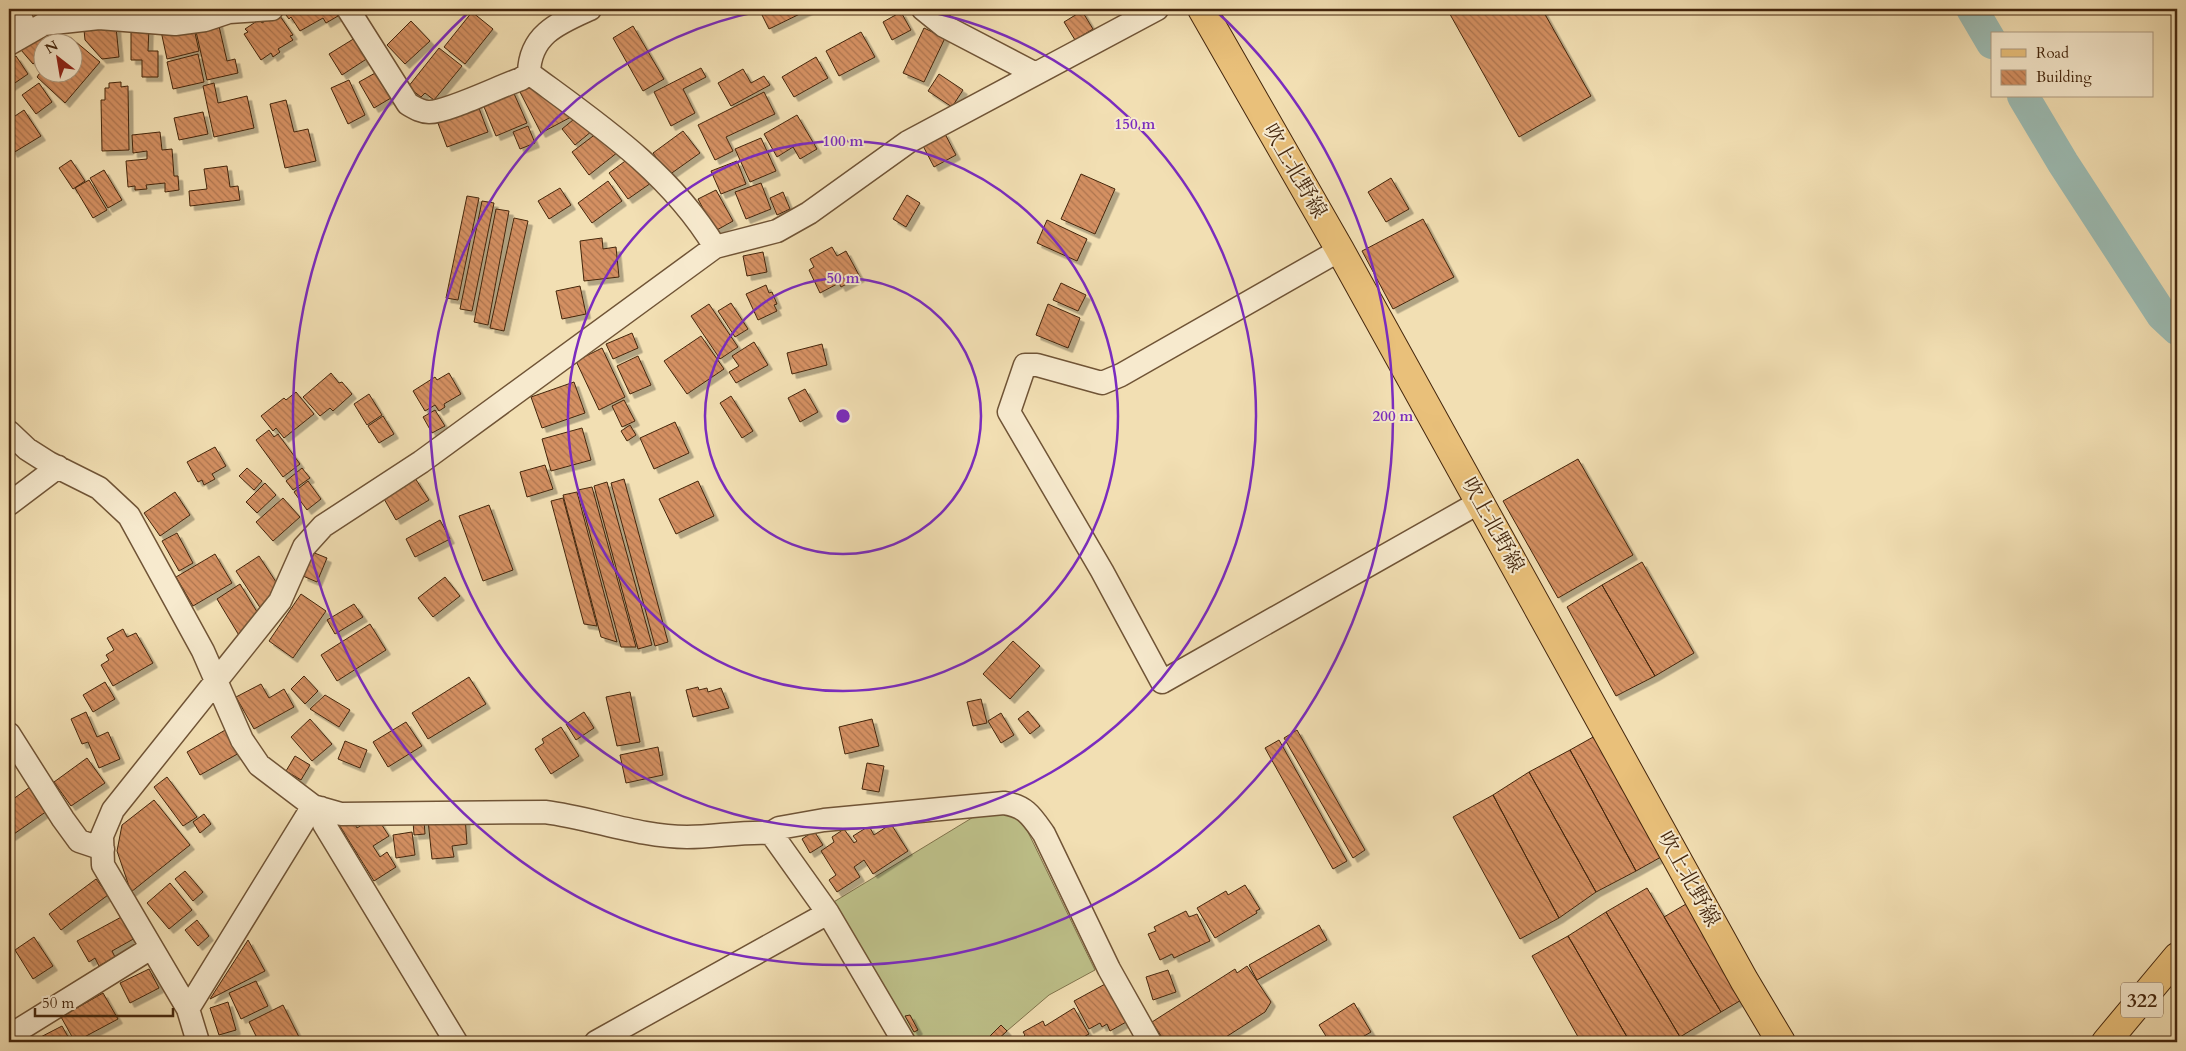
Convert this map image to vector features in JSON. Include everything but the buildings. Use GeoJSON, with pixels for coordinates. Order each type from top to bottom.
{"type":"FeatureCollection","features":[{"type":"Feature","properties":{"kind":"main road","name":"吹上北野線"},"geometry":{"type":"LineString","coordinates":[[1202,9],[1340,250],[1740,972],[1781,1042]]}},
{"type":"Feature","properties":{"kind":"main road","name":"322"},"geometry":{"type":"LineString","coordinates":[[2106,1042],[2177,957]]}},
{"type":"Feature","properties":{"kind":"street"},"geometry":{"type":"LineString","coordinates":[[17,9],[18,38],[44,24],[99,18],[176,24],[205,20],[230,12],[272,9]]}},
{"type":"Feature","properties":{"kind":"street"},"geometry":{"type":"LineString","coordinates":[[348,9],[408,104],[419,111],[431,112],[520,79],[529,73],[532,51],[541,38],[561,22],[590,9]]}},
{"type":"Feature","properties":{"kind":"street"},"geometry":{"type":"LineString","coordinates":[[923,9],[944,26],[1034,74]]}},
{"type":"Feature","properties":{"kind":"street"},"geometry":{"type":"LineString","coordinates":[[198,1042],[188,1009],[103,865],[102,836],[113,810],[280,601],[304,547],[323,526],[422,462],[714,247],[777,231],[809,213],[908,142],[1157,9]]}},
{"type":"Feature","properties":{"kind":"street"},"geometry":{"type":"LineString","coordinates":[[529,73],[631,149],[679,197],[699,221],[714,247]]}},
{"type":"Feature","properties":{"kind":"street"},"geometry":{"type":"LineString","coordinates":[[1340,250],[1121,375],[1102,383],[1037,365],[1025,365],[1008,412],[1102,571],[1162,682],[1480,502]]}},
{"type":"Feature","properties":{"kind":"street"},"geometry":{"type":"LineString","coordinates":[[9,432],[27,449],[58,468],[99,488],[129,516],[204,651],[242,740],[260,765],[317,807],[341,814],[545,812],[574,816],[657,834],[688,837],[771,833],[779,828],[824,820],[1004,803],[1018,805],[1030,815],[1044,834],[1109,969],[1150,1042]]}},
{"type":"Feature","properties":{"kind":"street"},"geometry":{"type":"LineString","coordinates":[[9,504],[58,468]]}},
{"type":"Feature","properties":{"kind":"street"},"geometry":{"type":"LineString","coordinates":[[9,734],[62,819],[79,841],[103,849]]}},
{"type":"Feature","properties":{"kind":"street"},"geometry":{"type":"LineString","coordinates":[[188,1009],[317,807]]}},
{"type":"Feature","properties":{"kind":"street"},"geometry":{"type":"LineString","coordinates":[[317,807],[324,824],[456,1042]]}},
{"type":"Feature","properties":{"kind":"street"},"geometry":{"type":"LineString","coordinates":[[771,833],[828,914],[904,1042]]}},
{"type":"Feature","properties":{"kind":"street"},"geometry":{"type":"LineString","coordinates":[[596,1042],[828,914]]}},
{"type":"Feature","properties":{"kind":"street"},"geometry":{"type":"LineString","coordinates":[[9,1036],[152,948]]}},
{"type":"Feature","properties":{"kind":"green space"},"geometry":{"type":"Polygon","coordinates":[[[1007,811],[1016,816],[1027,830],[1095,970],[1049,995],[994,1042],[913,1042],[832,903],[980,813],[1007,811]]]}},
{"type":"Feature","properties":{"kind":"waterway"},"geometry":{"type":"LineString","coordinates":[[1972,9],[1991,41]]}},
{"type":"Feature","properties":{"kind":"waterway"},"geometry":{"type":"LineString","coordinates":[[2024,98],[2063,163],[2162,315],[2177,329]]}}]}
